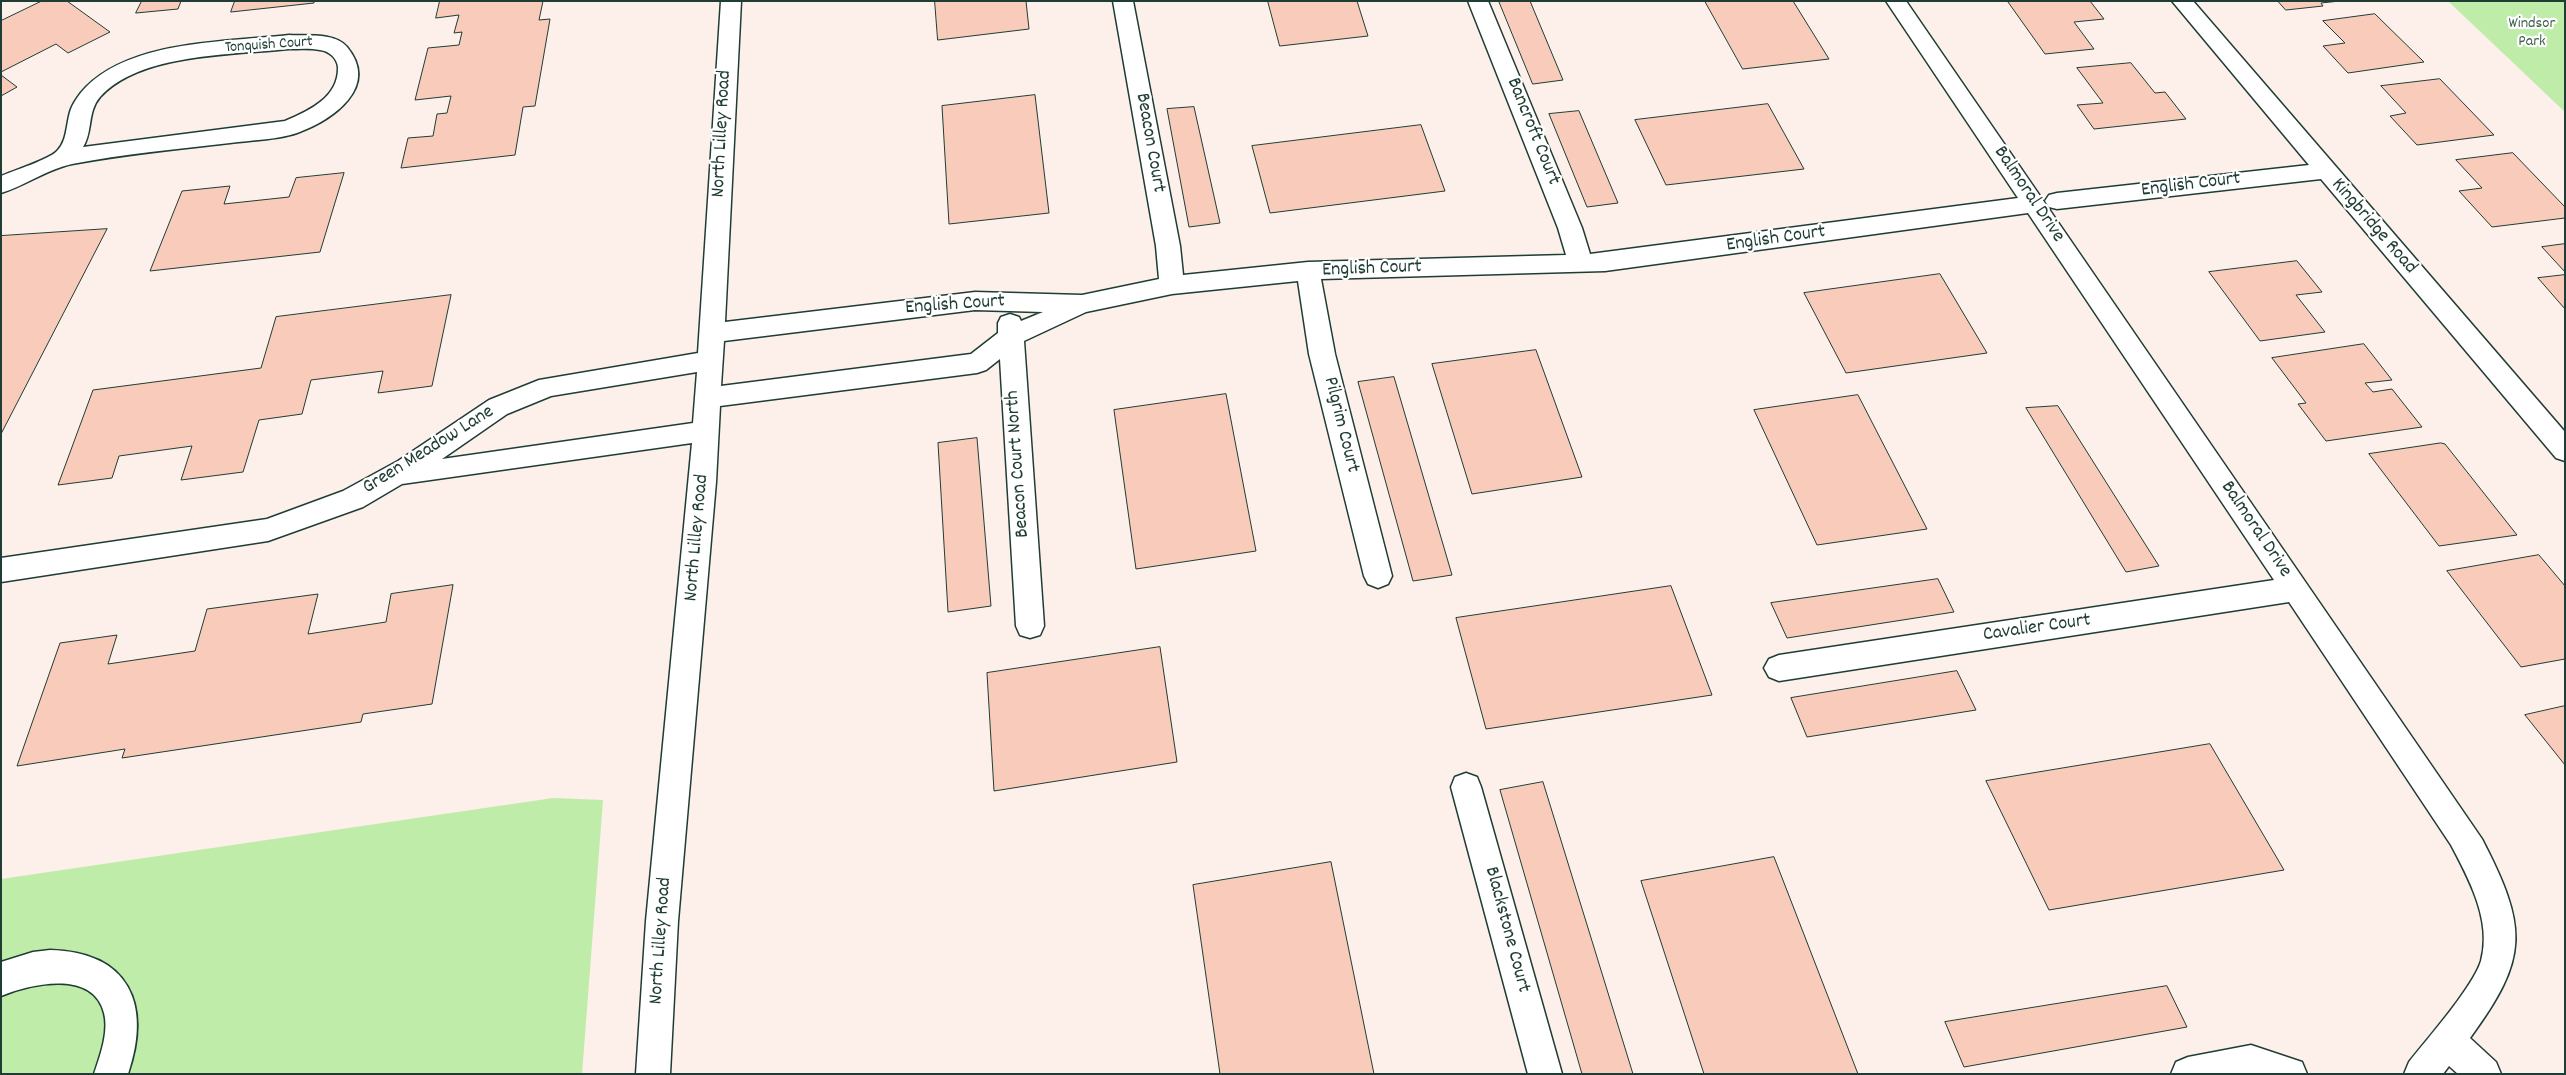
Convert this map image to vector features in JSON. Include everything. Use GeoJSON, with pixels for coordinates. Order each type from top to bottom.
{"type":"FeatureCollection","features":[{"type":"Feature","properties":{"kind":"street","name":"North Lilley Road"},"geometry":{"type":"LineString","coordinates":[[653,1074],[662,921],[709,398],[731,1]]}},
{"type":"Feature","properties":{"kind":"street","name":"Beacon Court"},"geometry":{"type":"LineString","coordinates":[[1123,1],[1165,233],[1172,285]]}},
{"type":"Feature","properties":{"kind":"street","name":"Bancroft Court"},"geometry":{"type":"LineString","coordinates":[[1478,1],[1570,228],[1581,264]]}},
{"type":"Feature","properties":{"kind":"street","name":"Balmoral Drive"},"geometry":{"type":"LineString","coordinates":[[1896,1],[2046,203],[2296,590],[2462,834],[2482,870],[2498,917],[2499,950],[2492,978],[2447,1042],[2421,1074]]}},
{"type":"Feature","properties":{"kind":"street","name":"Kingbridge Road"},"geometry":{"type":"LineString","coordinates":[[2182,1],[2565,451]]}},
{"type":"Feature","properties":{"kind":"street","name":"Tonquish Court"},"geometry":{"type":"LineString","coordinates":[[1,185],[64,158],[122,148],[289,128],[317,116],[339,97],[349,80],[348,62],[338,49],[322,43],[289,42],[170,54],[139,63],[109,78],[92,93],[81,110],[75,142],[64,158]]}},
{"type":"Feature","properties":{"kind":"street","name":"English Court"},"geometry":{"type":"LineString","coordinates":[[712,333],[975,301],[1082,304],[1172,285],[1308,271],[1581,264],[1720,248],[2046,203],[2325,170]]}},
{"type":"Feature","properties":{"kind":"street","name":"Pilgrim Court"},"geometry":{"type":"LineString","coordinates":[[1308,271],[1322,354],[1378,576]]}},
{"type":"Feature","properties":{"kind":"street","name":"Beacon Court North"},"geometry":{"type":"LineString","coordinates":[[1010,302],[1010,337],[1030,626]]}},
{"type":"Feature","properties":{"kind":"street"},"geometry":{"type":"LineString","coordinates":[[709,398],[977,363],[1010,337],[1082,304]]}},
{"type":"Feature","properties":{"kind":"street","name":"Green Meadow Lane"},"geometry":{"type":"LineString","coordinates":[[1,570],[268,530],[353,498],[390,479],[498,407],[548,387],[711,360]]}},
{"type":"Feature","properties":{"kind":"street"},"geometry":{"type":"LineString","coordinates":[[390,479],[456,466],[706,431]]}},
{"type":"Feature","properties":{"kind":"street","name":"Cavalier Court"},"geometry":{"type":"LineString","coordinates":[[1779,668],[2296,590]]}},
{"type":"Feature","properties":{"kind":"street","name":"Blackstone Court"},"geometry":{"type":"LineString","coordinates":[[1466,787],[1545,1074]]}},
{"type":"Feature","properties":{"kind":"street"},"geometry":{"type":"LineString","coordinates":[[1,979],[42,966],[77,968],[103,980],[119,1004],[122,1036],[112,1074]]}},
{"type":"Feature","properties":{"kind":"street"},"geometry":{"type":"LineString","coordinates":[[2447,1042],[2484,1074]]}},
{"type":"Feature","properties":{"kind":"street"},"geometry":{"type":"LineString","coordinates":[[2188,1074],[2251,1062],[2290,1074]]}},
{"type":"Feature","properties":{"kind":"green space","name":"Windsor Park"},"geometry":{"type":"Polygon","coordinates":[[[2448,1],[2565,1],[2565,112],[2448,1]]]}},
{"type":"Feature","properties":{"kind":"green space"},"geometry":{"type":"Polygon","coordinates":[[[553,798],[603,800],[582,1074],[1,1074],[1,879],[553,798]]]}},
{"type":"Feature","properties":{"kind":"building"},"geometry":{"type":"Polygon","coordinates":[[[42,1],[67,1],[110,32],[68,53],[56,44],[1,72],[1,21],[42,1]]]}},
{"type":"Feature","properties":{"kind":"building"},"geometry":{"type":"Polygon","coordinates":[[[142,1],[181,1],[178,9],[136,13],[142,1]]]}},
{"type":"Feature","properties":{"kind":"building"},"geometry":{"type":"Polygon","coordinates":[[[235,1],[314,1],[314,3],[231,12],[235,1]]]}},
{"type":"Feature","properties":{"kind":"building"},"geometry":{"type":"Polygon","coordinates":[[[440,1],[543,1],[539,20],[550,19],[535,106],[523,107],[515,155],[401,168],[408,138],[433,136],[437,114],[447,113],[451,96],[415,100],[428,48],[459,45],[462,32],[454,33],[459,15],[436,18],[440,1]]]}},
{"type":"Feature","properties":{"kind":"building"},"geometry":{"type":"Polygon","coordinates":[[[935,1],[1026,1],[1029,29],[938,40],[935,1]]]}},
{"type":"Feature","properties":{"kind":"building"},"geometry":{"type":"Polygon","coordinates":[[[1268,1],[1357,1],[1368,36],[1280,46],[1268,1]]]}},
{"type":"Feature","properties":{"kind":"building"},"geometry":{"type":"Polygon","coordinates":[[[1499,1],[1530,1],[1563,80],[1533,84],[1499,1]]]}},
{"type":"Feature","properties":{"kind":"building"},"geometry":{"type":"Polygon","coordinates":[[[1705,1],[1793,1],[1829,59],[1743,69],[1705,1]]]}},
{"type":"Feature","properties":{"kind":"building"},"geometry":{"type":"Polygon","coordinates":[[[2090,1],[2104,19],[2074,22],[2094,49],[2045,54],[2008,2],[2090,1]]]}},
{"type":"Feature","properties":{"kind":"building"},"geometry":{"type":"Polygon","coordinates":[[[2278,1],[2340,1],[2321,3],[2323,6],[2286,10],[2278,1]]]}},
{"type":"Feature","properties":{"kind":"building"},"geometry":{"type":"Polygon","coordinates":[[[2375,14],[2424,62],[2348,73],[2323,46],[2345,43],[2323,21],[2375,14]]]}},
{"type":"Feature","properties":{"kind":"building"},"geometry":{"type":"Polygon","coordinates":[[[2131,63],[2155,93],[2165,92],[2186,119],[2094,129],[2077,105],[2103,103],[2077,68],[2131,63]]]}},
{"type":"Feature","properties":{"kind":"building"},"geometry":{"type":"Polygon","coordinates":[[[1,75],[17,87],[1,96],[1,75]]]}},
{"type":"Feature","properties":{"kind":"building"},"geometry":{"type":"Polygon","coordinates":[[[2440,79],[2494,135],[2417,145],[2390,116],[2406,113],[2381,86],[2440,79]]]}},
{"type":"Feature","properties":{"kind":"building"},"geometry":{"type":"Polygon","coordinates":[[[1035,95],[1049,213],[949,224],[942,106],[1035,95]]]}},
{"type":"Feature","properties":{"kind":"building"},"geometry":{"type":"Polygon","coordinates":[[[1768,104],[1804,169],[1666,185],[1635,120],[1768,104]]]}},
{"type":"Feature","properties":{"kind":"building"},"geometry":{"type":"Polygon","coordinates":[[[1194,107],[1220,223],[1189,227],[1167,109],[1194,107]]]}},
{"type":"Feature","properties":{"kind":"building"},"geometry":{"type":"Polygon","coordinates":[[[1579,111],[1618,203],[1587,207],[1549,114],[1579,111]]]}},
{"type":"Feature","properties":{"kind":"building"},"geometry":{"type":"Polygon","coordinates":[[[1421,125],[1445,191],[1270,213],[1252,146],[1421,125]]]}},
{"type":"Feature","properties":{"kind":"building"},"geometry":{"type":"Polygon","coordinates":[[[2513,153],[2565,207],[2565,218],[2492,227],[2459,191],[2482,188],[2456,160],[2513,153]]]}},
{"type":"Feature","properties":{"kind":"building"},"geometry":{"type":"Polygon","coordinates":[[[344,173],[320,252],[150,271],[182,191],[230,186],[224,204],[289,197],[296,178],[344,173]]]}},
{"type":"Feature","properties":{"kind":"building"},"geometry":{"type":"Polygon","coordinates":[[[107,229],[1,434],[1,236],[107,229]]]}},
{"type":"Feature","properties":{"kind":"building"},"geometry":{"type":"Polygon","coordinates":[[[2565,244],[2565,272],[2542,247],[2565,244]]]}},
{"type":"Feature","properties":{"kind":"building"},"geometry":{"type":"Polygon","coordinates":[[[2297,261],[2322,292],[2296,295],[2325,332],[2260,341],[2209,272],[2297,261]]]}},
{"type":"Feature","properties":{"kind":"building"},"geometry":{"type":"Polygon","coordinates":[[[1940,274],[1987,353],[1846,373],[1804,293],[1940,274]]]}},
{"type":"Feature","properties":{"kind":"building"},"geometry":{"type":"Polygon","coordinates":[[[2565,275],[2565,309],[2538,278],[2565,275]]]}},
{"type":"Feature","properties":{"kind":"building"},"geometry":{"type":"Polygon","coordinates":[[[451,295],[432,386],[378,393],[383,371],[311,380],[302,414],[259,420],[243,472],[181,480],[192,446],[119,456],[112,478],[58,485],[93,390],[261,368],[276,317],[451,295]]]}},
{"type":"Feature","properties":{"kind":"building"},"geometry":{"type":"Polygon","coordinates":[[[2364,344],[2392,380],[2365,383],[2373,392],[2392,389],[2422,427],[2326,441],[2298,404],[2306,403],[2272,358],[2364,344]]]}},
{"type":"Feature","properties":{"kind":"building"},"geometry":{"type":"Polygon","coordinates":[[[1536,350],[1582,477],[1472,494],[1432,364],[1536,350]]]}},
{"type":"Feature","properties":{"kind":"building"},"geometry":{"type":"Polygon","coordinates":[[[1394,377],[1452,575],[1413,581],[1358,382],[1394,377]]]}},
{"type":"Feature","properties":{"kind":"building"},"geometry":{"type":"Polygon","coordinates":[[[1226,394],[1256,551],[1136,569],[1114,410],[1226,394]]]}},
{"type":"Feature","properties":{"kind":"building"},"geometry":{"type":"Polygon","coordinates":[[[1858,395],[1927,529],[1817,545],[1754,410],[1858,395]]]}},
{"type":"Feature","properties":{"kind":"building"},"geometry":{"type":"Polygon","coordinates":[[[2058,406],[2159,566],[2126,572],[2026,408],[2058,406]]]}},
{"type":"Feature","properties":{"kind":"building"},"geometry":{"type":"Polygon","coordinates":[[[977,438],[991,606],[948,612],[938,443],[977,438]]]}},
{"type":"Feature","properties":{"kind":"building"},"geometry":{"type":"Polygon","coordinates":[[[2441,443],[2445,444],[2517,535],[2439,546],[2369,454],[2441,443]]]}},
{"type":"Feature","properties":{"kind":"building"},"geometry":{"type":"Polygon","coordinates":[[[2539,555],[2565,586],[2565,659],[2521,667],[2447,571],[2539,555]]]}},
{"type":"Feature","properties":{"kind":"building"},"geometry":{"type":"Polygon","coordinates":[[[1938,579],[1954,612],[1787,638],[1771,603],[1938,579]]]}},
{"type":"Feature","properties":{"kind":"building"},"geometry":{"type":"Polygon","coordinates":[[[453,585],[432,704],[363,714],[361,722],[122,758],[125,749],[17,766],[60,643],[117,635],[108,664],[195,651],[207,609],[318,594],[308,634],[386,622],[391,594],[453,585]]]}},
{"type":"Feature","properties":{"kind":"building"},"geometry":{"type":"Polygon","coordinates":[[[1671,586],[1712,695],[1486,729],[1456,618],[1671,586]]]}},
{"type":"Feature","properties":{"kind":"building"},"geometry":{"type":"Polygon","coordinates":[[[1160,647],[1177,762],[994,791],[987,673],[1160,647]]]}},
{"type":"Feature","properties":{"kind":"building"},"geometry":{"type":"Polygon","coordinates":[[[1957,671],[1976,710],[1807,737],[1791,698],[1957,671]]]}},
{"type":"Feature","properties":{"kind":"building"},"geometry":{"type":"Polygon","coordinates":[[[2565,706],[2565,765],[2525,715],[2565,706]]]}},
{"type":"Feature","properties":{"kind":"building"},"geometry":{"type":"Polygon","coordinates":[[[2210,744],[2284,870],[2049,910],[1986,781],[2210,744]]]}},
{"type":"Feature","properties":{"kind":"building"},"geometry":{"type":"Polygon","coordinates":[[[1543,782],[1633,1074],[1582,1074],[1500,790],[1543,782]]]}},
{"type":"Feature","properties":{"kind":"building"},"geometry":{"type":"Polygon","coordinates":[[[1774,857],[1858,1074],[1704,1074],[1641,881],[1774,857]]]}},
{"type":"Feature","properties":{"kind":"building"},"geometry":{"type":"Polygon","coordinates":[[[1331,862],[1374,1074],[1220,1074],[1193,885],[1331,862]]]}},
{"type":"Feature","properties":{"kind":"building"},"geometry":{"type":"Polygon","coordinates":[[[2167,986],[2187,1027],[1964,1067],[1945,1022],[2167,986]]]}}]}
